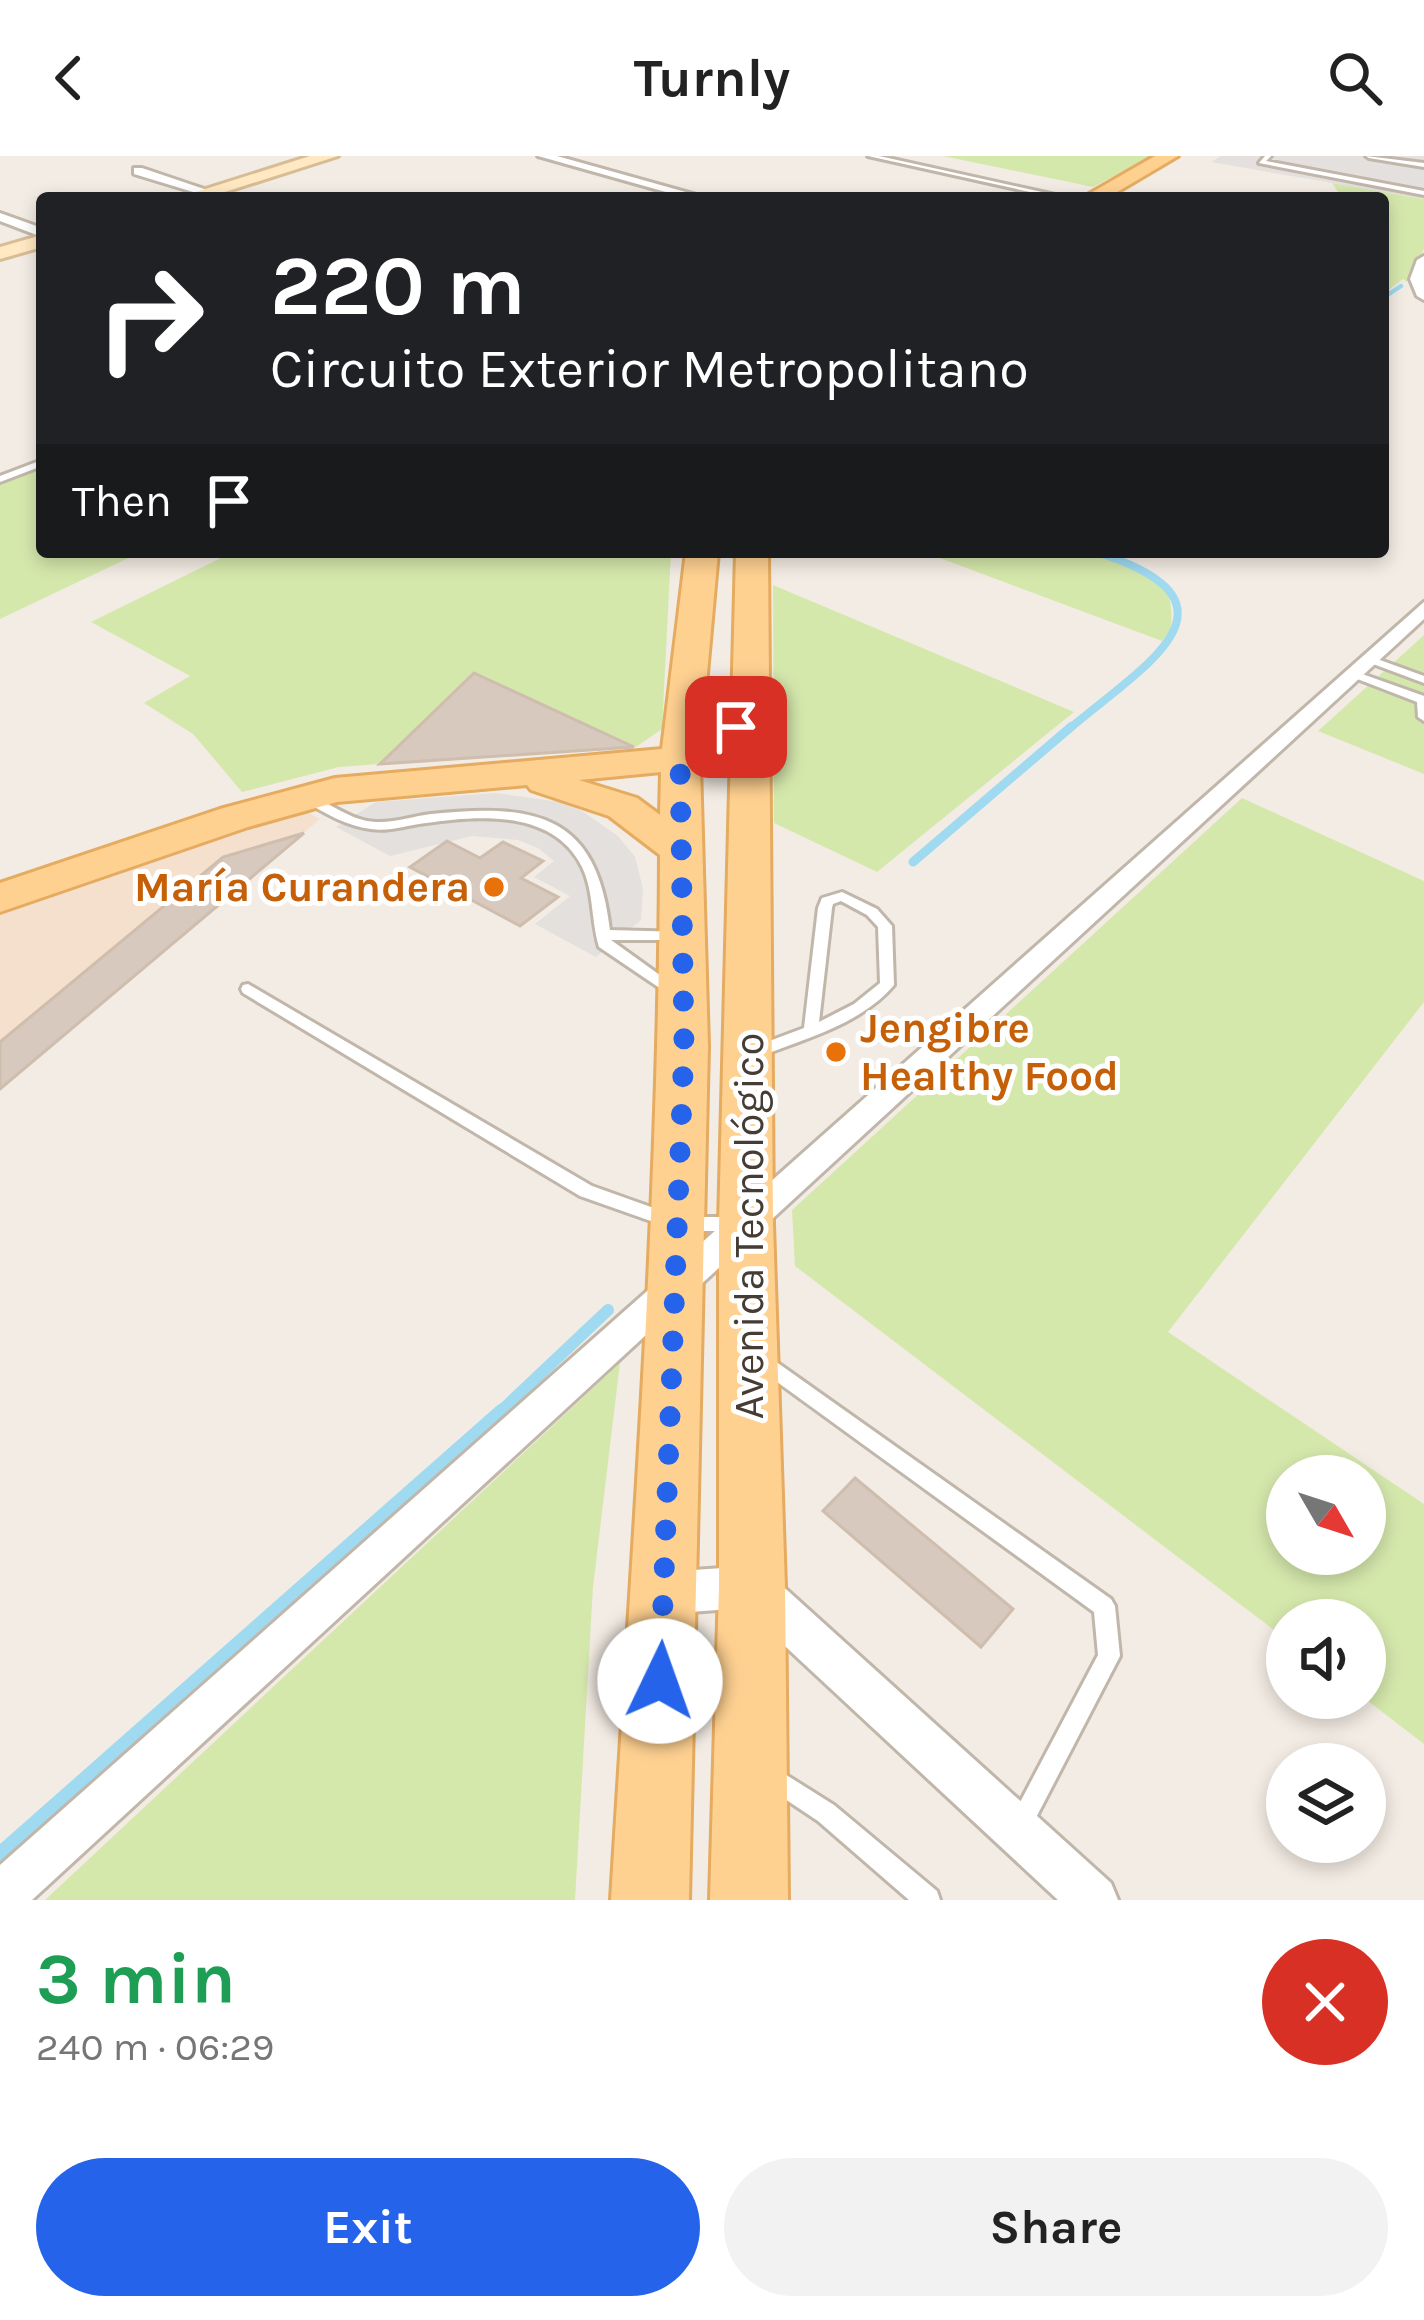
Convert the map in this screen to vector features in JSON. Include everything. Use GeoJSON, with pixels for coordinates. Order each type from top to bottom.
{"type":"FeatureCollection","features":[{"type":"Feature","properties":{"kind":"main road"},"geometry":{"type":"LineString","coordinates":[[1106,192],[1176,161]]}},
{"type":"Feature","properties":{"kind":"main road"},"geometry":{"type":"LineString","coordinates":[[1136,192],[1176,161]]}},
{"type":"Feature","properties":{"kind":"main road","name":"Avenida Tecnológico"},"geometry":{"type":"LineString","coordinates":[[650,1900],[679,1224],[680,759],[701,558]]}},
{"type":"Feature","properties":{"kind":"main road","name":"Avenida Tecnológico"},"geometry":{"type":"LineString","coordinates":[[749,1900],[752,1587],[746,1224],[752,558]]}},
{"type":"Feature","properties":{"kind":"main road"},"geometry":{"type":"LineString","coordinates":[[0,898],[306,797],[366,785],[680,759],[727,737],[752,702]]}},
{"type":"Feature","properties":{"kind":"main road"},"geometry":{"type":"LineString","coordinates":[[680,759],[729,797],[750,836]]}},
{"type":"Feature","properties":{"kind":"main road"},"geometry":{"type":"LineString","coordinates":[[505,774],[568,787],[623,807],[683,852]]}},
{"type":"Feature","properties":{"kind":"street"},"geometry":{"type":"LineString","coordinates":[[138,171],[207,192],[329,156]]}},
{"type":"Feature","properties":{"kind":"street"},"geometry":{"type":"LineString","coordinates":[[544,156],[678,192]]}},
{"type":"Feature","properties":{"kind":"street"},"geometry":{"type":"LineString","coordinates":[[2,218],[36,234]]}},
{"type":"Feature","properties":{"kind":"street"},"geometry":{"type":"LineString","coordinates":[[0,253],[36,239]]}},
{"type":"Feature","properties":{"kind":"street"},"geometry":{"type":"LineString","coordinates":[[1424,260],[1417,279],[1424,296]]}},
{"type":"Feature","properties":{"kind":"street"},"geometry":{"type":"LineString","coordinates":[[0,1897],[1424,608]]}},
{"type":"Feature","properties":{"kind":"street"},"geometry":{"type":"LineString","coordinates":[[664,1593],[752,1587],[1094,1900]]}},
{"type":"Feature","properties":{"kind":"lane"},"geometry":{"type":"LineString","coordinates":[[872,156],[1038,192]]}},
{"type":"Feature","properties":{"kind":"lane"},"geometry":{"type":"LineString","coordinates":[[1268,156],[1261,162],[1424,193]]}},
{"type":"Feature","properties":{"kind":"lane"},"geometry":{"type":"LineString","coordinates":[[1363,164],[1372,156],[1424,165]]}},
{"type":"Feature","properties":{"kind":"lane"},"geometry":{"type":"LineString","coordinates":[[1341,179],[1353,171]]}},
{"type":"Feature","properties":{"kind":"lane"},"geometry":{"type":"LineString","coordinates":[[0,479],[36,465]]}},
{"type":"Feature","properties":{"kind":"lane"},"geometry":{"type":"LineString","coordinates":[[1360,666],[1424,680]]}},
{"type":"Feature","properties":{"kind":"lane"},"geometry":{"type":"LineString","coordinates":[[1360,666],[1423,700],[1424,718]]}},
{"type":"Feature","properties":{"kind":"lane"},"geometry":{"type":"LineString","coordinates":[[306,797],[368,825],[474,814],[534,820],[558,829],[590,861],[601,893],[607,946],[683,996]]}},
{"type":"Feature","properties":{"kind":"lane"},"geometry":{"type":"LineString","coordinates":[[748,1055],[811,1029],[865,1004],[886,985],[890,975],[885,926],[872,912],[842,896],[827,901],[824,908],[811,1029]]}},
{"type":"Feature","properties":{"kind":"lane"},"geometry":{"type":"LineString","coordinates":[[604,934],[682,935]]}},
{"type":"Feature","properties":{"kind":"lane"},"geometry":{"type":"LineString","coordinates":[[248,989],[586,1191],[679,1224],[746,1224]]}},
{"type":"Feature","properties":{"kind":"lane"},"geometry":{"type":"LineString","coordinates":[[748,1350],[1104,1606],[1109,1656],[1018,1830]]}},
{"type":"Feature","properties":{"kind":"lane"},"geometry":{"type":"LineString","coordinates":[[750,1762],[826,1813],[928,1900]]}},
{"type":"Feature","properties":{"kind":"shaded area"},"geometry":{"type":"Polygon","coordinates":[[[1221,156],[1424,156],[1424,199],[1389,192],[1211,162],[1221,156]]]}},
{"type":"Feature","properties":{"kind":"shaded area"},"geometry":{"type":"Polygon","coordinates":[[[495,793],[559,802],[582,811],[618,836],[635,857],[643,889],[641,920],[596,957],[535,924],[570,896],[534,877],[554,861],[538,848],[518,840],[472,836],[390,856],[336,827],[376,802],[495,793]]]}},
{"type":"Feature","properties":{"kind":"shaded area"},"geometry":{"type":"Polygon","coordinates":[[[307,812],[320,819],[0,1089],[0,912],[267,820],[307,812]]]}},
{"type":"Feature","properties":{"kind":"green space"},"geometry":{"type":"Polygon","coordinates":[[[943,156],[1152,156],[1093,187],[943,156]]]}},
{"type":"Feature","properties":{"kind":"green space"},"geometry":{"type":"Polygon","coordinates":[[[1332,183],[1384,192],[1338,192],[1332,183]]]}},
{"type":"Feature","properties":{"kind":"green space"},"geometry":{"type":"Polygon","coordinates":[[[1389,193],[1424,199],[1424,249],[1407,282],[1403,279],[1389,290],[1389,193]]]}},
{"type":"Feature","properties":{"kind":"green space"},"geometry":{"type":"Polygon","coordinates":[[[36,469],[36,558],[128,558],[0,619],[0,483],[36,469]]]}},
{"type":"Feature","properties":{"kind":"green space"},"geometry":{"type":"Polygon","coordinates":[[[221,558],[671,558],[662,729],[636,747],[474,673],[380,764],[339,767],[242,792],[193,734],[144,703],[190,676],[91,622],[221,558]]]}},
{"type":"Feature","properties":{"kind":"green space"},"geometry":{"type":"Polygon","coordinates":[[[940,558],[1125,562],[1151,574],[1167,592],[1171,629],[1162,641],[940,558]]]}},
{"type":"Feature","properties":{"kind":"green space"},"geometry":{"type":"Polygon","coordinates":[[[773,585],[1074,712],[877,872],[774,823],[773,585]]]}},
{"type":"Feature","properties":{"kind":"green space"},"geometry":{"type":"Polygon","coordinates":[[[1424,635],[1424,774],[1318,731],[1424,635]]]}},
{"type":"Feature","properties":{"kind":"green space"},"geometry":{"type":"Polygon","coordinates":[[[1242,798],[1424,881],[1424,1002],[1168,1332],[1351,1455],[1266,1455],[1266,1575],[1386,1575],[1386,1478],[1424,1504],[1424,1744],[1386,1715],[1386,1599],[1266,1599],[1266,1624],[795,1266],[792,1210],[1242,798]]]}},
{"type":"Feature","properties":{"kind":"green space"},"geometry":{"type":"Polygon","coordinates":[[[620,1363],[593,1587],[575,1900],[45,1900],[620,1363]]]}},
{"type":"Feature","properties":{"kind":"building"},"geometry":{"type":"Polygon","coordinates":[[[474,673],[634,747],[380,764],[474,673]]]}},
{"type":"Feature","properties":{"kind":"building"},"geometry":{"type":"Polygon","coordinates":[[[304,833],[0,1089],[0,1042],[223,857],[304,833]]]}},
{"type":"Feature","properties":{"kind":"building","name":"María Curandera"},"geometry":{"type":"Polygon","coordinates":[[[447,841],[480,858],[503,842],[543,861],[521,878],[558,897],[520,926],[410,867],[447,841]]]}},
{"type":"Feature","properties":{"kind":"building"},"geometry":{"type":"Polygon","coordinates":[[[855,1478],[1013,1609],[981,1647],[823,1511],[855,1478]]]}},
{"type":"Feature","properties":{"kind":"waterway"},"geometry":{"type":"LineString","coordinates":[[1389,294],[1401,286]]}},
{"type":"Feature","properties":{"kind":"waterway"},"geometry":{"type":"LineString","coordinates":[[1069,729],[1153,659],[1171,636],[1178,614],[1170,592],[1144,572],[1110,558]]}},
{"type":"Feature","properties":{"kind":"waterway"},"geometry":{"type":"LineString","coordinates":[[913,862],[1072,726]]}},
{"type":"Feature","properties":{"kind":"waterway"},"geometry":{"type":"LineString","coordinates":[[498,1414],[608,1310]]}},
{"type":"Feature","properties":{"kind":"waterway"},"geometry":{"type":"LineString","coordinates":[[0,1854],[502,1411]]}},
{"type":"Feature","properties":{"kind":"place","name":"María Curandera"},"geometry":{"type":"Point","coordinates":[494,887]}},
{"type":"Feature","properties":{"kind":"place","name":"Jengibre Healthy Food"},"geometry":{"type":"Point","coordinates":[836,1052]}},
{"type":"Feature","properties":{"kind":"route"},"geometry":{"type":"LineString","coordinates":[[660,1681],[684,1046],[680,759],[714,746],[736,727]]}}]}
